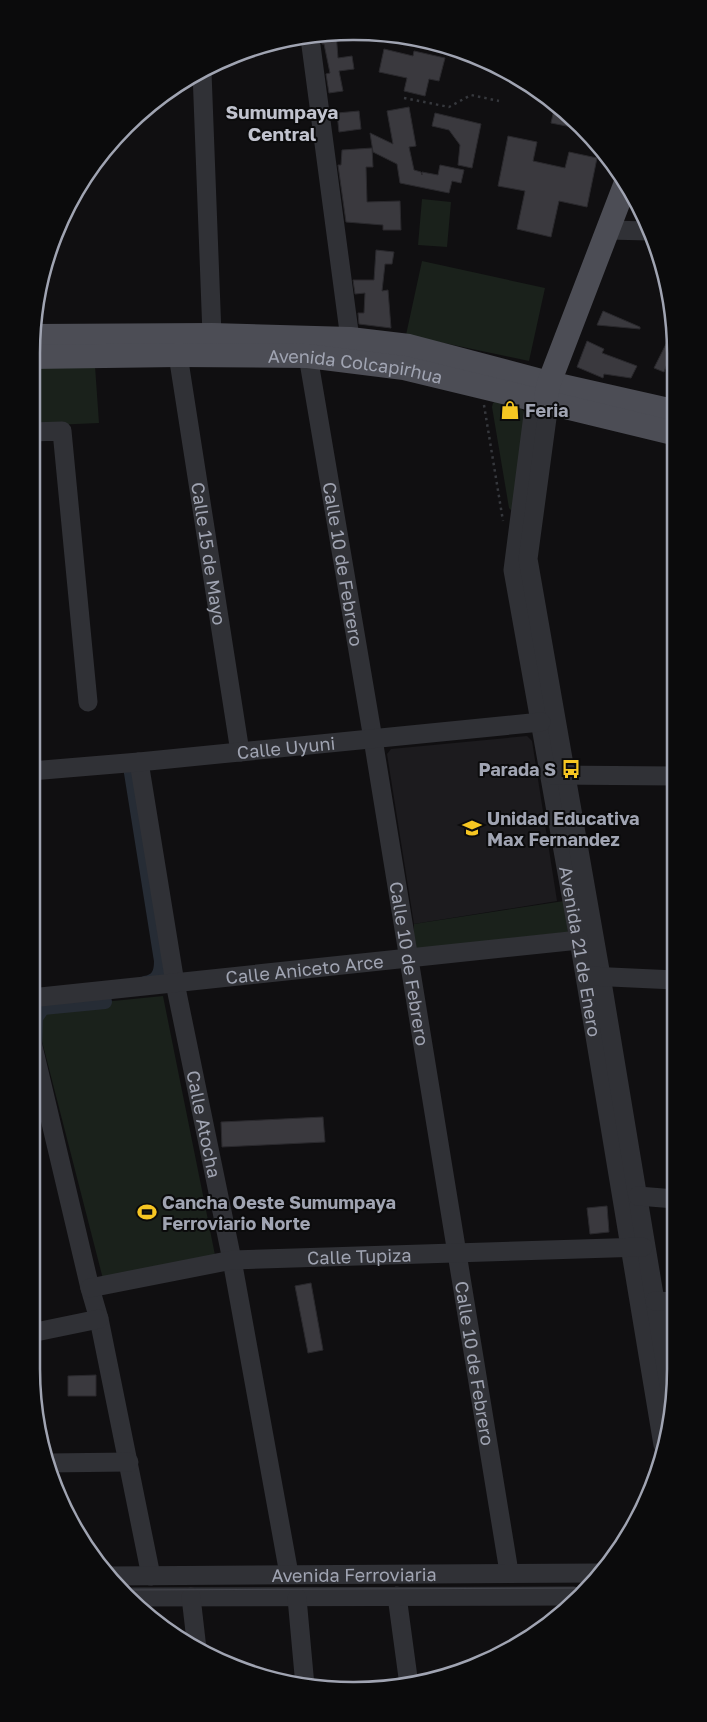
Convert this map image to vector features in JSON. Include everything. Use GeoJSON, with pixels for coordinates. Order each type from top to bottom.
{"type":"FeatureCollection","features":[{"type":"Feature","properties":{"kind":"main road","name":"Avenida 21 de Enero"},"geometry":{"type":"LineString","coordinates":[[547,393],[622,192]]}},
{"type":"Feature","properties":{"kind":"main road","name":"Avenida Colcapirhua"},"geometry":{"type":"LineString","coordinates":[[41,336],[212,336],[350,339],[409,346],[667,431]]}},
{"type":"Feature","properties":{"kind":"main road","name":"Avenida Colcapirhua"},"geometry":{"type":"LineString","coordinates":[[40,357],[308,356],[404,368],[481,387],[547,393],[667,411]]}},
{"type":"Feature","properties":{"kind":"street"},"geometry":{"type":"LineString","coordinates":[[311,43],[350,339]]}},
{"type":"Feature","properties":{"kind":"street"},"geometry":{"type":"LineString","coordinates":[[202,79],[212,336]]}},
{"type":"Feature","properties":{"kind":"street"},"geometry":{"type":"LineString","coordinates":[[608,230],[642,231]]}},
{"type":"Feature","properties":{"kind":"street","name":"Calle 15 de Mayo"},"geometry":{"type":"LineString","coordinates":[[178,355],[240,752]]}},
{"type":"Feature","properties":{"kind":"street","name":"Calle 10 de Febrero"},"geometry":{"type":"LineString","coordinates":[[308,356],[373,739],[509,1572]]}},
{"type":"Feature","properties":{"kind":"street","name":"Avenida 21 de Enero"},"geometry":{"type":"LineString","coordinates":[[547,393],[533,415],[513,570],[541,722],[557,775],[593,976],[638,1248],[661,1430]]}},
{"type":"Feature","properties":{"kind":"street","name":"Avenida 21 de Enero"},"geometry":{"type":"LineString","coordinates":[[547,393],[547,418],[528,559],[579,940],[593,976],[638,1196],[638,1248],[655,1301],[667,1372]]}},
{"type":"Feature","properties":{"kind":"street"},"geometry":{"type":"LineString","coordinates":[[40,432],[62,431],[88,702]]}},
{"type":"Feature","properties":{"kind":"street","name":"Calle Uyuni"},"geometry":{"type":"LineString","coordinates":[[40,770],[541,722]]}},
{"type":"Feature","properties":{"kind":"street","name":"Calle Atocha"},"geometry":{"type":"LineString","coordinates":[[139,762],[175,983],[232,1260],[289,1574]]}},
{"type":"Feature","properties":{"kind":"street"},"geometry":{"type":"LineString","coordinates":[[557,775],[667,776]]}},
{"type":"Feature","properties":{"kind":"street","name":"Calle Aniceto Arce"},"geometry":{"type":"LineString","coordinates":[[40,997],[579,940]]}},
{"type":"Feature","properties":{"kind":"street"},"geometry":{"type":"LineString","coordinates":[[593,976],[667,980]]}},
{"type":"Feature","properties":{"kind":"street"},"geometry":{"type":"LineString","coordinates":[[40,1089],[99,1319],[151,1576]]}},
{"type":"Feature","properties":{"kind":"street"},"geometry":{"type":"LineString","coordinates":[[638,1196],[667,1198]]}},
{"type":"Feature","properties":{"kind":"street","name":"Calle Tupiza"},"geometry":{"type":"LineString","coordinates":[[90,1288],[232,1260],[638,1248]]}},
{"type":"Feature","properties":{"kind":"street"},"geometry":{"type":"LineString","coordinates":[[655,1301],[667,1302]]}},
{"type":"Feature","properties":{"kind":"street"},"geometry":{"type":"LineString","coordinates":[[40,1331],[99,1319]]}},
{"type":"Feature","properties":{"kind":"street"},"geometry":{"type":"LineString","coordinates":[[55,1463],[129,1462]]}},
{"type":"Feature","properties":{"kind":"street","name":"Avenida Ferroviaria"},"geometry":{"type":"LineString","coordinates":[[119,1576],[591,1573]]}},
{"type":"Feature","properties":{"kind":"street"},"geometry":{"type":"LineString","coordinates":[[397,1596],[408,1677]]}},
{"type":"Feature","properties":{"kind":"street","name":"Avenida Ferroviaria"},"geometry":{"type":"LineString","coordinates":[[140,1597],[569,1596]]}},
{"type":"Feature","properties":{"kind":"street"},"geometry":{"type":"LineString","coordinates":[[191,1597],[196,1639]]}},
{"type":"Feature","properties":{"kind":"street"},"geometry":{"type":"LineString","coordinates":[[296,1598],[304,1678]]}},
{"type":"Feature","properties":{"kind":"path"},"geometry":{"type":"LineString","coordinates":[[404,98],[450,107],[472,95],[499,101]]}},
{"type":"Feature","properties":{"kind":"path"},"geometry":{"type":"LineString","coordinates":[[481,387],[503,522]]}},
{"type":"Feature","properties":{"kind":"shaded area"},"geometry":{"type":"Polygon","coordinates":[[[422,199],[451,202],[447,247],[418,245],[422,199]]]}},
{"type":"Feature","properties":{"kind":"shaded area"},"geometry":{"type":"Polygon","coordinates":[[[422,261],[545,288],[529,361],[406,335],[422,261]]]}},
{"type":"Feature","properties":{"kind":"shaded area"},"geometry":{"type":"Polygon","coordinates":[[[95,366],[99,423],[40,426],[40,368],[95,366]]]}},
{"type":"Feature","properties":{"kind":"shaded area"},"geometry":{"type":"Polygon","coordinates":[[[497,400],[519,407],[526,413],[512,511],[509,508],[492,407],[493,403],[497,400]]]}},
{"type":"Feature","properties":{"kind":"shaded area","name":"Unidad Educativa Max Fernandez"},"geometry":{"type":"Polygon","coordinates":[[[527,736],[532,741],[557,901],[414,924],[387,754],[391,749],[527,736]]]}},
{"type":"Feature","properties":{"kind":"shaded area"},"geometry":{"type":"Polygon","coordinates":[[[564,901],[568,932],[416,949],[414,944],[414,924],[564,901]]]}},
{"type":"Feature","properties":{"kind":"shaded area"},"geometry":{"type":"Polygon","coordinates":[[[163,996],[215,1255],[103,1279],[40,1034],[40,1012],[43,1008],[163,996]]]}},
{"type":"Feature","properties":{"kind":"building"},"geometry":{"type":"Polygon","coordinates":[[[337,41],[338,58],[352,56],[354,69],[339,71],[343,91],[329,93],[326,74],[330,73],[324,44],[322,42],[337,41]]]}},
{"type":"Feature","properties":{"kind":"building"},"geometry":{"type":"Polygon","coordinates":[[[384,49],[413,56],[414,51],[445,58],[439,81],[429,79],[425,96],[404,91],[407,78],[379,72],[384,49]]]}},
{"type":"Feature","properties":{"kind":"building"},"geometry":{"type":"Polygon","coordinates":[[[409,107],[416,146],[409,147],[414,170],[421,172],[422,175],[422,172],[438,175],[440,165],[464,170],[461,183],[452,181],[449,193],[400,183],[397,164],[373,152],[370,133],[393,144],[387,111],[409,107]]]}},
{"type":"Feature","properties":{"kind":"building"},"geometry":{"type":"Polygon","coordinates":[[[359,111],[361,129],[339,132],[337,113],[359,111]]]}},
{"type":"Feature","properties":{"kind":"building"},"geometry":{"type":"Polygon","coordinates":[[[435,113],[481,124],[472,168],[458,165],[460,145],[449,130],[432,126],[435,113]]]}},
{"type":"Feature","properties":{"kind":"building"},"geometry":{"type":"Polygon","coordinates":[[[553,113],[569,127],[551,123],[553,113]]]}},
{"type":"Feature","properties":{"kind":"building"},"geometry":{"type":"Polygon","coordinates":[[[508,136],[537,142],[533,161],[565,168],[569,152],[597,158],[587,207],[559,201],[551,237],[517,229],[525,191],[498,186],[508,136]]]}},
{"type":"Feature","properties":{"kind":"building"},"geometry":{"type":"Polygon","coordinates":[[[372,148],[373,167],[366,167],[367,202],[400,201],[401,230],[383,230],[383,225],[346,222],[338,165],[341,165],[342,150],[372,148]]]}},
{"type":"Feature","properties":{"kind":"building"},"geometry":{"type":"Polygon","coordinates":[[[376,250],[394,252],[392,264],[385,264],[382,291],[388,290],[391,328],[359,324],[358,313],[364,313],[365,293],[355,294],[353,280],[374,280],[376,250]]]}},
{"type":"Feature","properties":{"kind":"building"},"geometry":{"type":"Polygon","coordinates":[[[603,311],[640,327],[640,329],[597,325],[603,311]]]}},
{"type":"Feature","properties":{"kind":"building"},"geometry":{"type":"Polygon","coordinates":[[[587,341],[604,349],[602,353],[637,366],[631,378],[604,374],[603,378],[577,367],[587,341]]]}},
{"type":"Feature","properties":{"kind":"building"},"geometry":{"type":"Polygon","coordinates":[[[666,343],[667,364],[664,372],[654,368],[666,343]]]}},
{"type":"Feature","properties":{"kind":"building"},"geometry":{"type":"Polygon","coordinates":[[[323,1117],[325,1142],[222,1147],[221,1122],[323,1117]]]}},
{"type":"Feature","properties":{"kind":"building"},"geometry":{"type":"Polygon","coordinates":[[[607,1206],[609,1232],[590,1234],[587,1208],[607,1206]]]}},
{"type":"Feature","properties":{"kind":"building"},"geometry":{"type":"Polygon","coordinates":[[[311,1283],[323,1350],[308,1353],[295,1286],[311,1283]]]}},
{"type":"Feature","properties":{"kind":"building"},"geometry":{"type":"Polygon","coordinates":[[[96,1375],[96,1396],[68,1396],[68,1376],[96,1375]]]}},
{"type":"Feature","properties":{"kind":"waterway"},"geometry":{"type":"LineString","coordinates":[[131,773],[161,961],[158,976],[145,983]]}},
{"type":"Feature","properties":{"kind":"waterway"},"geometry":{"type":"LineString","coordinates":[[40,1012],[43,1008],[105,1002]]}},
{"type":"Feature","properties":{"kind":"tram line"},"geometry":{"type":"LineString","coordinates":[[132,1590],[577,1588]]}},
{"type":"Feature","properties":{"kind":"place","name":"Feria"},"geometry":{"type":"Point","coordinates":[510,410]}},
{"type":"Feature","properties":{"kind":"place","name":"Parada S"},"geometry":{"type":"Point","coordinates":[571,769]}},
{"type":"Feature","properties":{"kind":"place","name":"Unidad Educativa Max Fernandez"},"geometry":{"type":"Point","coordinates":[472,828]}},
{"type":"Feature","properties":{"kind":"place","name":"Cancha Oeste Sumumpaya Ferroviario Norte"},"geometry":{"type":"Point","coordinates":[147,1212]}},
{"type":"Feature","properties":{"kind":"district","name":"Sumumpaya Central"},"geometry":{"type":"Point","coordinates":[282,122]}}]}
